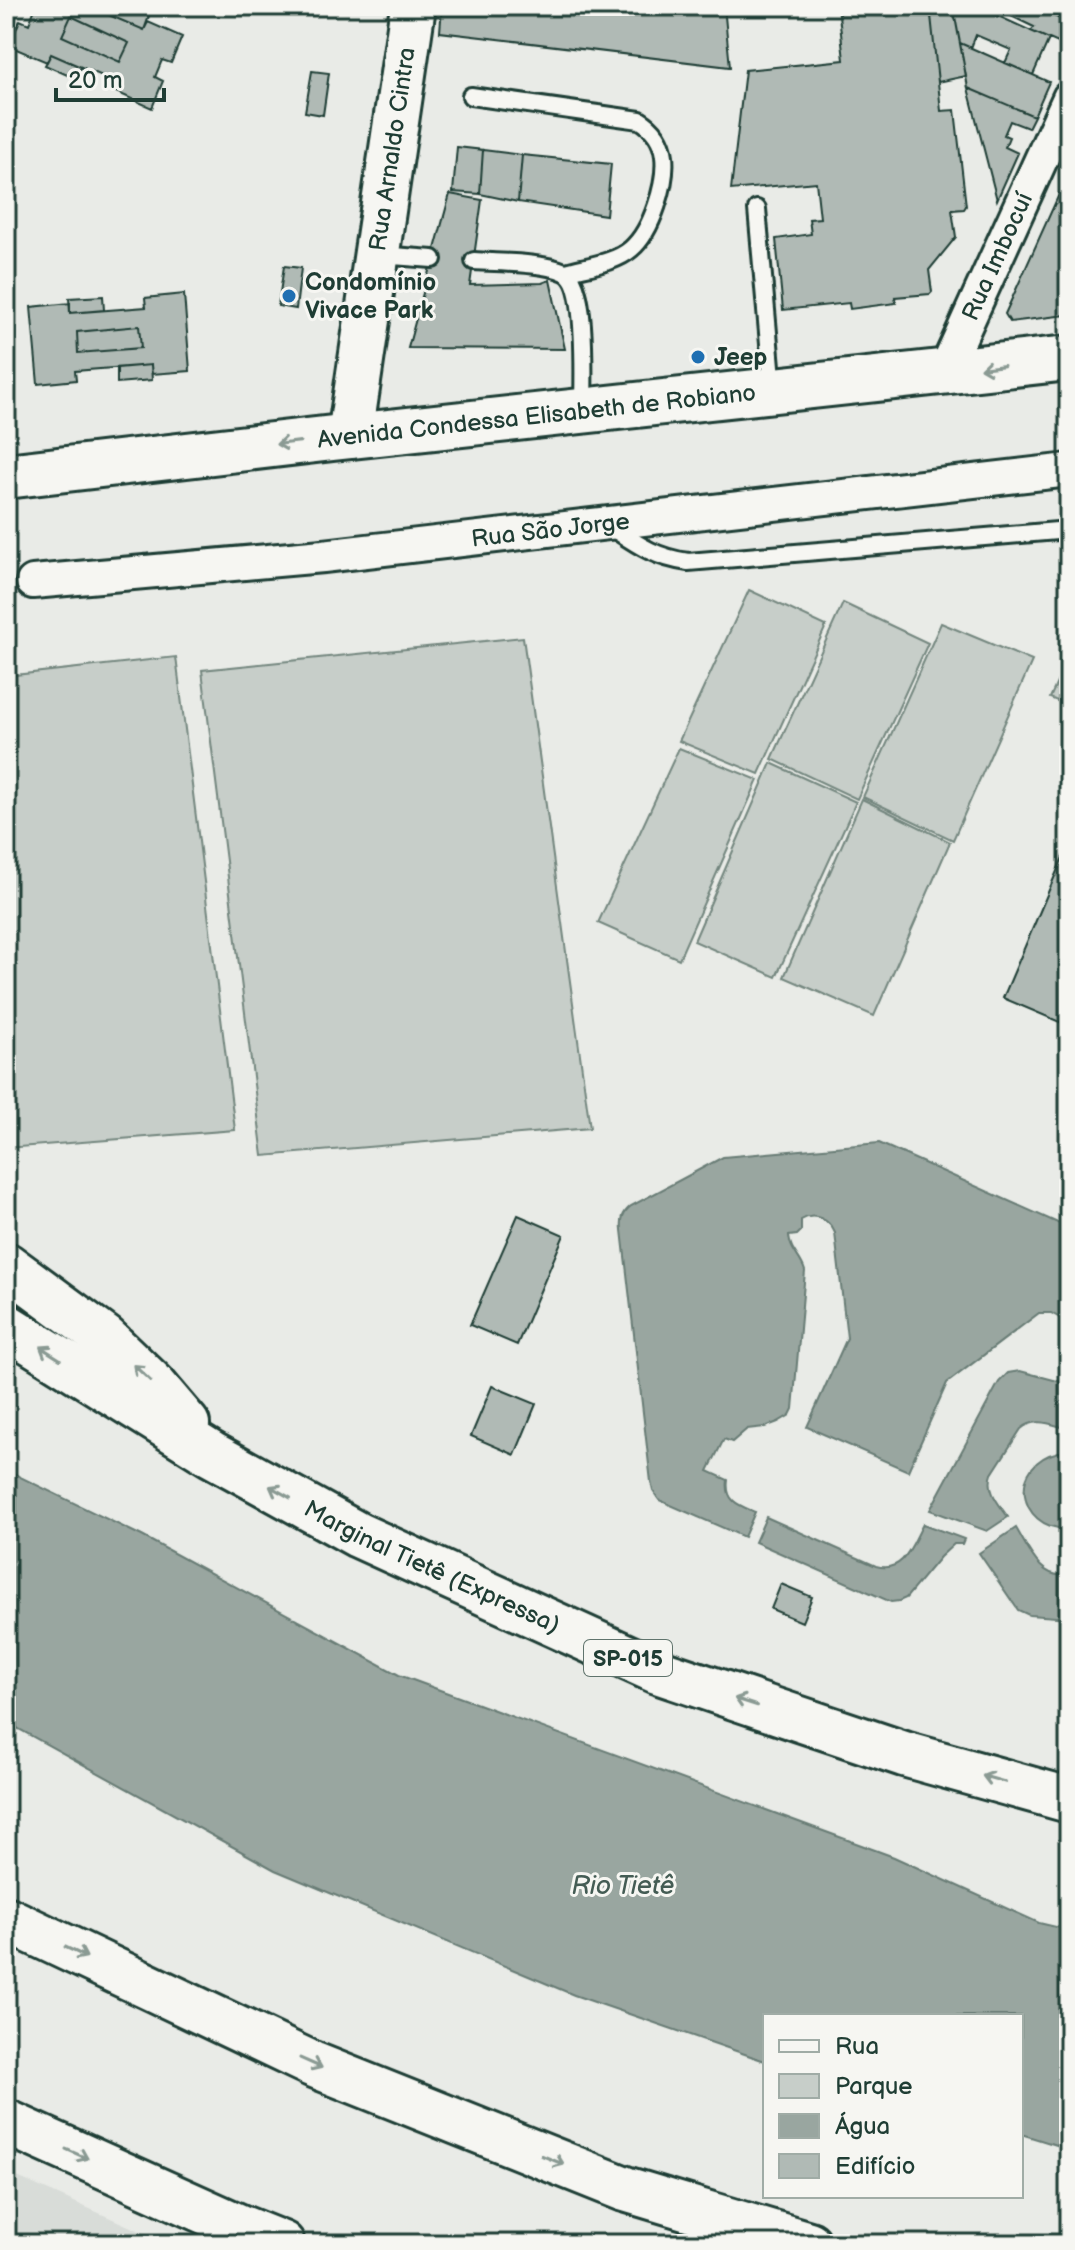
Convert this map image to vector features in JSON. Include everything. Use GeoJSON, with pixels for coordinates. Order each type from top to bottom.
{"type":"FeatureCollection","features":[{"type":"Feature","properties":{"kind":"main road","name":"Rua Arnaldo Cintra"},"geometry":{"type":"LineString","coordinates":[[350,436],[413,6]]}},
{"type":"Feature","properties":{"kind":"main road","name":"Avenida Condessa Elisabeth de Robiano"},"geometry":{"type":"LineString","coordinates":[[6,476],[1069,358]]}},
{"type":"Feature","properties":{"kind":"main road"},"geometry":{"type":"LineString","coordinates":[[6,1265],[105,1338],[153,1384],[211,1454]]}},
{"type":"Feature","properties":{"kind":"main road","name":"Marginal Tietê (Expressa)"},"geometry":{"type":"LineString","coordinates":[[6,1326],[211,1454],[358,1535],[657,1671],[904,1754],[1069,1800]]}},
{"type":"Feature","properties":{"kind":"main road"},"geometry":{"type":"LineString","coordinates":[[6,1919],[312,2064],[625,2189],[809,2244]]}},
{"type":"Feature","properties":{"kind":"main road"},"geometry":{"type":"LineString","coordinates":[[6,2122],[282,2244]]}},
{"type":"Feature","properties":{"kind":"street","name":"Rua Imbocuí"},"geometry":{"type":"LineString","coordinates":[[944,373],[1069,98]]}},
{"type":"Feature","properties":{"kind":"street","name":"Rua São Jorge"},"geometry":{"type":"LineString","coordinates":[[33,582],[323,556],[1069,470]]}},
{"type":"Feature","properties":{"kind":"lane"},"geometry":{"type":"LineString","coordinates":[[471,96],[640,120],[655,133],[664,153],[664,170],[651,221],[630,250],[618,257],[566,272],[536,265],[474,261]]}},
{"type":"Feature","properties":{"kind":"lane"},"geometry":{"type":"LineString","coordinates":[[757,209],[773,391]]}},
{"type":"Feature","properties":{"kind":"lane"},"geometry":{"type":"LineString","coordinates":[[377,254],[433,259]]}},
{"type":"Feature","properties":{"kind":"lane"},"geometry":{"type":"LineString","coordinates":[[566,272],[576,283],[580,301],[583,411]]}},
{"type":"Feature","properties":{"kind":"lane"},"geometry":{"type":"LineString","coordinates":[[607,524],[649,552],[688,562],[1069,530]]}},
{"type":"Feature","properties":{"kind":"shaded area"},"geometry":{"type":"Polygon","coordinates":[[[6,2172],[165,2242],[170,2244],[6,2244],[6,2172]]]}},
{"type":"Feature","properties":{"kind":"green space"},"geometry":{"type":"Polygon","coordinates":[[[749,590],[826,626],[759,774],[679,741],[749,590]]]}},
{"type":"Feature","properties":{"kind":"green space"},"geometry":{"type":"Polygon","coordinates":[[[843,603],[928,643],[857,799],[772,759],[843,603]]]}},
{"type":"Feature","properties":{"kind":"green space"},"geometry":{"type":"Polygon","coordinates":[[[941,623],[1032,661],[953,840],[863,797],[941,623]]]}},
{"type":"Feature","properties":{"kind":"green space"},"geometry":{"type":"Polygon","coordinates":[[[523,637],[590,1128],[263,1156],[202,670],[523,637]]]}},
{"type":"Feature","properties":{"kind":"green space"},"geometry":{"type":"Polygon","coordinates":[[[1069,656],[1069,706],[1050,698],[1069,656]]]}},
{"type":"Feature","properties":{"kind":"green space"},"geometry":{"type":"Polygon","coordinates":[[[176,657],[235,1130],[6,1148],[6,676],[176,657]]]}},
{"type":"Feature","properties":{"kind":"green space"},"geometry":{"type":"Polygon","coordinates":[[[679,748],[758,780],[679,959],[598,923],[679,748]]]}},
{"type":"Feature","properties":{"kind":"green space"},"geometry":{"type":"Polygon","coordinates":[[[771,763],[856,802],[776,977],[694,941],[771,763]]]}},
{"type":"Feature","properties":{"kind":"green space"},"geometry":{"type":"Polygon","coordinates":[[[862,799],[950,842],[874,1016],[784,977],[862,799]]]}},
{"type":"Feature","properties":{"kind":"water"},"geometry":{"type":"Polygon","coordinates":[[[879,1143],[1069,1228],[1069,1323],[1051,1313],[1039,1313],[947,1383],[908,1471],[807,1427],[847,1338],[835,1233],[821,1218],[801,1220],[801,1231],[789,1236],[805,1271],[793,1409],[790,1415],[778,1422],[747,1429],[732,1442],[724,1439],[708,1471],[728,1480],[731,1498],[755,1512],[744,1537],[659,1500],[651,1482],[622,1230],[624,1214],[631,1206],[723,1157],[879,1143]]]}},
{"type":"Feature","properties":{"kind":"water"},"geometry":{"type":"Polygon","coordinates":[[[1020,1371],[1069,1384],[1069,1429],[1038,1422],[1021,1429],[991,1480],[994,1497],[1008,1517],[987,1531],[930,1510],[999,1382],[1008,1373],[1020,1371]]]}},
{"type":"Feature","properties":{"kind":"water"},"geometry":{"type":"Polygon","coordinates":[[[1069,1452],[1068,1529],[1037,1519],[1025,1495],[1026,1481],[1032,1469],[1043,1458],[1069,1452]]]}},
{"type":"Feature","properties":{"kind":"water","name":"Rio Tietê"},"geometry":{"type":"Polygon","coordinates":[[[6,1468],[142,1536],[399,1675],[894,1857],[1039,1923],[1069,1930],[1069,2149],[1023,2135],[1023,2014],[763,2014],[763,2060],[574,1995],[275,1870],[6,1722],[6,1468]]]}},
{"type":"Feature","properties":{"kind":"water"},"geometry":{"type":"Polygon","coordinates":[[[766,1517],[876,1566],[894,1566],[900,1562],[923,1524],[964,1539],[962,1544],[954,1544],[940,1557],[906,1598],[891,1602],[755,1542],[766,1517]]]}},
{"type":"Feature","properties":{"kind":"water"},"geometry":{"type":"Polygon","coordinates":[[[1016,1528],[1036,1562],[1051,1573],[1069,1574],[1069,1618],[1029,1615],[1018,1610],[979,1553],[1016,1528]]]}},
{"type":"Feature","properties":{"kind":"building"},"geometry":{"type":"Polygon","coordinates":[[[36,6],[88,6],[144,30],[148,22],[182,37],[171,63],[162,60],[155,77],[163,81],[152,108],[116,92],[119,83],[51,54],[47,62],[9,46],[20,20],[29,24],[36,6]]]}},
{"type":"Feature","properties":{"kind":"building"},"geometry":{"type":"Polygon","coordinates":[[[116,6],[128,6],[149,16],[144,30],[111,16],[116,6]]]}},
{"type":"Feature","properties":{"kind":"building"},"geometry":{"type":"Polygon","coordinates":[[[442,6],[724,6],[730,67],[440,32],[442,6]]]}},
{"type":"Feature","properties":{"kind":"building"},"geometry":{"type":"Polygon","coordinates":[[[838,6],[930,6],[941,111],[955,110],[966,206],[952,210],[956,237],[929,270],[930,294],[895,297],[896,303],[850,309],[849,303],[783,310],[776,239],[811,234],[809,219],[820,218],[816,182],[731,190],[745,70],[844,60],[838,6]]]}},
{"type":"Feature","properties":{"kind":"building"},"geometry":{"type":"Polygon","coordinates":[[[930,6],[953,6],[966,76],[938,82],[930,6]]]}},
{"type":"Feature","properties":{"kind":"building"},"geometry":{"type":"Polygon","coordinates":[[[953,6],[976,6],[1049,39],[1033,75],[1005,63],[1011,50],[976,35],[971,48],[960,43],[953,6]]]}},
{"type":"Feature","properties":{"kind":"building"},"geometry":{"type":"Polygon","coordinates":[[[990,6],[1058,6],[1054,16],[1069,23],[1065,46],[1031,31],[1034,27],[990,6]]]}},
{"type":"Feature","properties":{"kind":"building"},"geometry":{"type":"Polygon","coordinates":[[[71,16],[129,43],[120,62],[62,36],[71,16]]]}},
{"type":"Feature","properties":{"kind":"building"},"geometry":{"type":"Polygon","coordinates":[[[960,43],[1049,82],[1034,116],[968,88],[960,43]]]}},
{"type":"Feature","properties":{"kind":"building"},"geometry":{"type":"Polygon","coordinates":[[[51,54],[81,67],[76,79],[45,65],[51,54]]]}},
{"type":"Feature","properties":{"kind":"building"},"geometry":{"type":"Polygon","coordinates":[[[312,71],[329,73],[323,115],[305,112],[312,71]]]}},
{"type":"Feature","properties":{"kind":"building"},"geometry":{"type":"Polygon","coordinates":[[[968,88],[1034,116],[1028,128],[1010,121],[1004,135],[1009,137],[1005,147],[1018,153],[997,200],[968,88]]]}},
{"type":"Feature","properties":{"kind":"building"},"geometry":{"type":"Polygon","coordinates":[[[457,147],[483,150],[480,194],[453,192],[457,147]]]}},
{"type":"Feature","properties":{"kind":"building"},"geometry":{"type":"Polygon","coordinates":[[[483,150],[522,155],[518,202],[480,194],[483,150]]]}},
{"type":"Feature","properties":{"kind":"building"},"geometry":{"type":"Polygon","coordinates":[[[522,155],[611,164],[606,215],[518,202],[522,155]]]}},
{"type":"Feature","properties":{"kind":"building"},"geometry":{"type":"Polygon","coordinates":[[[1065,181],[1069,183],[1069,309],[1066,315],[1010,322],[1005,314],[1065,181]]]}},
{"type":"Feature","properties":{"kind":"building"},"geometry":{"type":"Polygon","coordinates":[[[450,194],[482,200],[470,285],[542,283],[550,280],[565,349],[408,348],[450,194]]]}},
{"type":"Feature","properties":{"kind":"building","name":"Condomínio Vivace Park"},"geometry":{"type":"Polygon","coordinates":[[[284,266],[301,268],[296,309],[278,306],[284,266]]]}},
{"type":"Feature","properties":{"kind":"building"},"geometry":{"type":"Polygon","coordinates":[[[184,294],[190,371],[152,374],[151,365],[75,371],[76,380],[38,384],[31,307],[70,303],[70,313],[146,307],[145,298],[184,294]]]}},
{"type":"Feature","properties":{"kind":"building"},"geometry":{"type":"Polygon","coordinates":[[[103,296],[104,310],[70,313],[69,298],[103,296]]]}},
{"type":"Feature","properties":{"kind":"building"},"geometry":{"type":"Polygon","coordinates":[[[139,326],[141,348],[78,353],[77,332],[139,326]]]}},
{"type":"Feature","properties":{"kind":"building"},"geometry":{"type":"Polygon","coordinates":[[[151,365],[152,380],[117,383],[117,368],[151,365]]]}},
{"type":"Feature","properties":{"kind":"building"},"geometry":{"type":"Polygon","coordinates":[[[1069,843],[1069,1026],[1003,998],[1069,843]]]}},
{"type":"Feature","properties":{"kind":"building"},"geometry":{"type":"Polygon","coordinates":[[[518,1215],[564,1235],[517,1345],[470,1325],[518,1215]]]}},
{"type":"Feature","properties":{"kind":"building"},"geometry":{"type":"Polygon","coordinates":[[[492,1386],[536,1404],[515,1455],[471,1436],[492,1386]]]}},
{"type":"Feature","properties":{"kind":"building"},"geometry":{"type":"Polygon","coordinates":[[[781,1584],[812,1597],[802,1622],[771,1609],[781,1584]]]}},
{"type":"Feature","properties":{"kind":"place","name":"Condomínio Vivace Park"},"geometry":{"type":"Point","coordinates":[289,296]}},
{"type":"Feature","properties":{"kind":"place","name":"Jeep"},"geometry":{"type":"Point","coordinates":[698,357]}}]}
